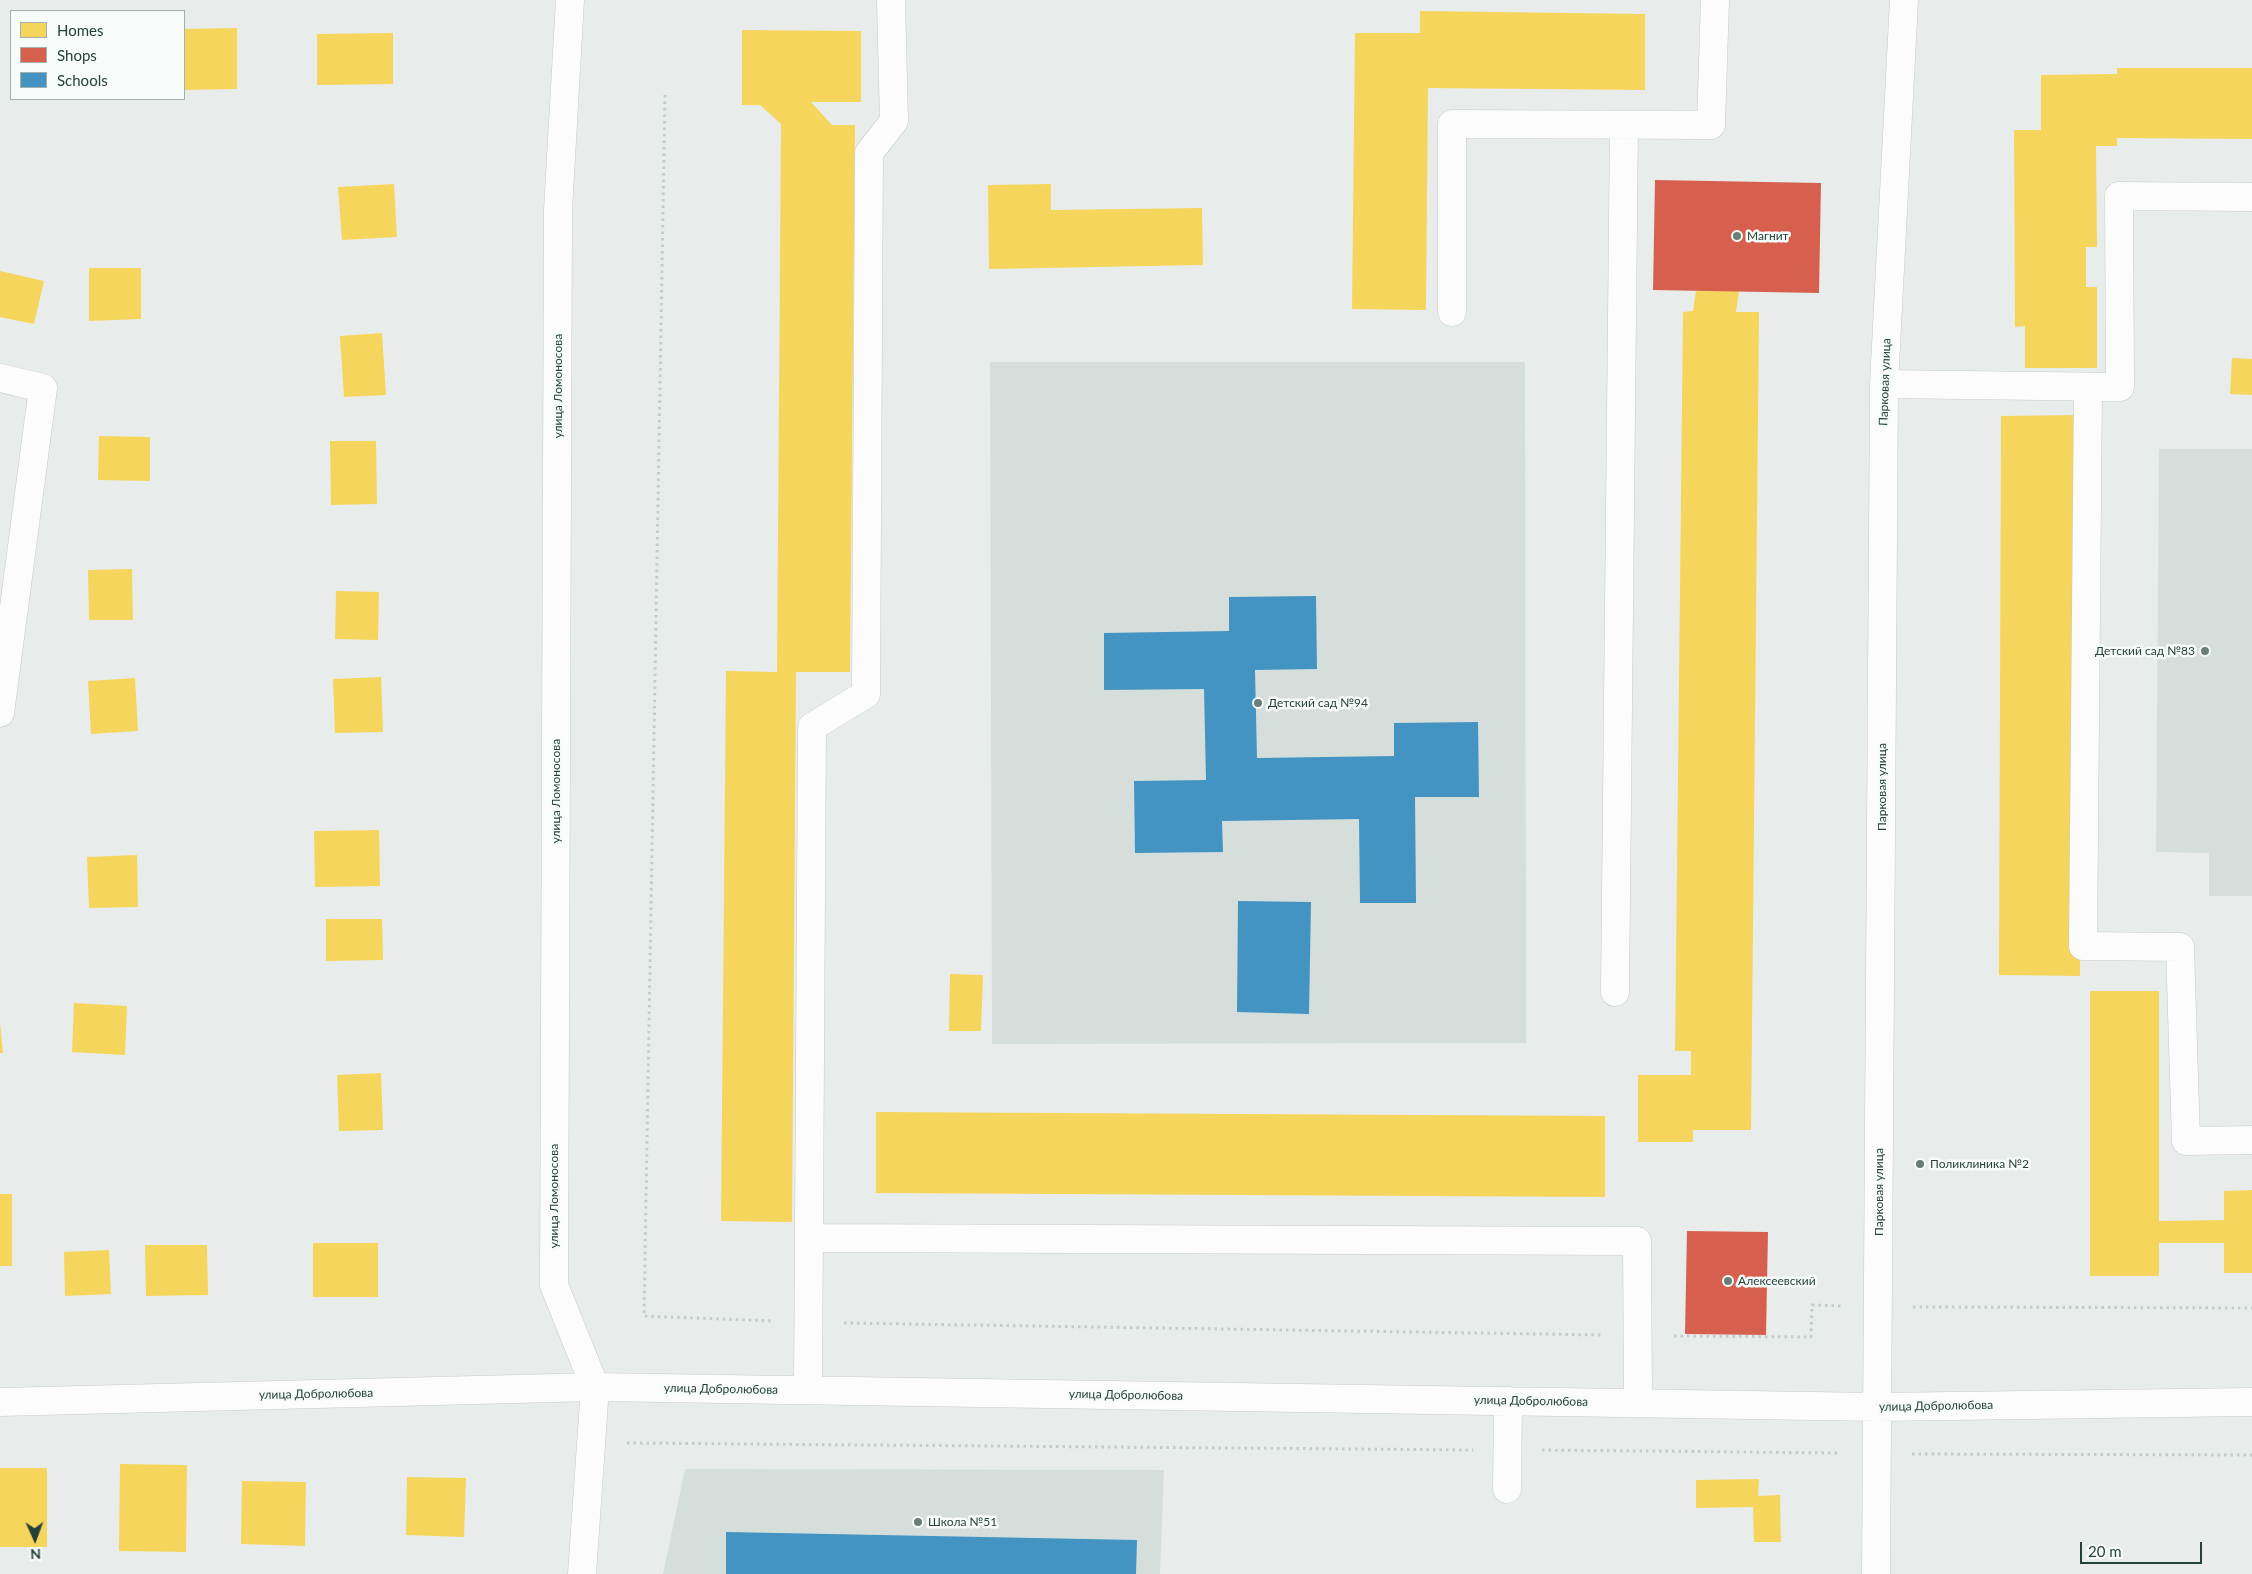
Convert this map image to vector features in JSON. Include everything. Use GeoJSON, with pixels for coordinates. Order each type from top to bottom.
{"type":"FeatureCollection","features":[{"type":"Feature","properties":{"kind":"street","name":"улица Ломоносова"},"geometry":{"type":"LineString","coordinates":[[570,0],[558,220],[554,1285],[595,1387],[582,1574]]}},
{"type":"Feature","properties":{"kind":"street"},"geometry":{"type":"LineString","coordinates":[[808,1390],[812,727],[866,694],[869,153],[894,120],[891,0]]}},
{"type":"Feature","properties":{"kind":"street"},"geometry":{"type":"LineString","coordinates":[[1452,312],[1452,124],[1711,125],[1715,0]]}},
{"type":"Feature","properties":{"kind":"street","name":"Парковая улица"},"geometry":{"type":"LineString","coordinates":[[1876,1574],[1884,384],[1904,0]]}},
{"type":"Feature","properties":{"kind":"street"},"geometry":{"type":"LineString","coordinates":[[1616,992],[1624,125]]}},
{"type":"Feature","properties":{"kind":"street"},"geometry":{"type":"LineString","coordinates":[[1884,384],[2120,387],[2119,196],[2252,197]]}},
{"type":"Feature","properties":{"kind":"street"},"geometry":{"type":"LineString","coordinates":[[0,378],[43,388],[0,713]]}},
{"type":"Feature","properties":{"kind":"street"},"geometry":{"type":"LineString","coordinates":[[2088,387],[2084,946],[2180,947],[2186,1141],[2252,1140]]}},
{"type":"Feature","properties":{"kind":"street"},"geometry":{"type":"LineString","coordinates":[[809,1238],[1637,1241],[1638,1403]]}},
{"type":"Feature","properties":{"kind":"street","name":"улица Добролюбова"},"geometry":{"type":"LineString","coordinates":[[0,1402],[595,1387],[1877,1407],[2252,1402]]}},
{"type":"Feature","properties":{"kind":"street"},"geometry":{"type":"LineString","coordinates":[[1507,1489],[1508,1401]]}},
{"type":"Feature","properties":{"kind":"path"},"geometry":{"type":"LineString","coordinates":[[665,95],[644,1316],[809,1322],[1810,1338],[1812,1305],[1879,1307],[2252,1308]]}},
{"type":"Feature","properties":{"kind":"path"},"geometry":{"type":"LineString","coordinates":[[591,1442],[2252,1455]]}},
{"type":"Feature","properties":{"kind":"shaded area","name":"Детский сад №94"},"geometry":{"type":"Polygon","coordinates":[[[990,362],[1525,362],[1526,1043],[992,1044],[990,362]]]}},
{"type":"Feature","properties":{"kind":"shaded area","name":"Детский сад №83"},"geometry":{"type":"Polygon","coordinates":[[[2159,449],[2252,449],[2252,896],[2209,896],[2209,853],[2156,852],[2159,449]]]}},
{"type":"Feature","properties":{"kind":"shaded area","name":"Школа №51"},"geometry":{"type":"Polygon","coordinates":[[[685,1469],[1164,1470],[1160,1574],[663,1574],[685,1469]]]}},
{"type":"Feature","properties":{"kind":"building: Homes"},"geometry":{"type":"Polygon","coordinates":[[[1420,11],[1645,14],[1645,90],[1428,88],[1426,310],[1352,309],[1355,33],[1420,33],[1420,11]]]}},
{"type":"Feature","properties":{"kind":"building: Homes"},"geometry":{"type":"Polygon","coordinates":[[[237,28],[237,89],[185,90],[185,29],[237,28]]]}},
{"type":"Feature","properties":{"kind":"building: Homes"},"geometry":{"type":"Polygon","coordinates":[[[742,30],[861,31],[861,102],[811,102],[832,125],[855,125],[850,672],[796,672],[792,1222],[721,1221],[726,671],[777,672],[781,124],[760,105],[742,105],[742,30]]]}},
{"type":"Feature","properties":{"kind":"building: Homes"},"geometry":{"type":"Polygon","coordinates":[[[393,33],[393,84],[317,85],[317,34],[393,33]]]}},
{"type":"Feature","properties":{"kind":"building: Homes"},"geometry":{"type":"Polygon","coordinates":[[[2117,68],[2252,68],[2252,139],[2117,138],[2117,146],[2096,146],[2097,247],[2086,247],[2086,287],[2097,287],[2097,368],[2025,368],[2025,326],[2015,327],[2014,130],[2041,130],[2041,75],[2117,74],[2117,68]]]}},
{"type":"Feature","properties":{"kind":"building: Homes"},"geometry":{"type":"Polygon","coordinates":[[[394,184],[397,237],[342,240],[338,187],[394,184]]]}},
{"type":"Feature","properties":{"kind":"building: Homes"},"geometry":{"type":"Polygon","coordinates":[[[1051,184],[1051,210],[1202,208],[1203,265],[989,269],[988,185],[1051,184]]]}},
{"type":"Feature","properties":{"kind":"building: Homes"},"geometry":{"type":"Polygon","coordinates":[[[89,268],[141,268],[141,319],[89,321],[89,268]]]}},
{"type":"Feature","properties":{"kind":"building: Homes"},"geometry":{"type":"Polygon","coordinates":[[[0,271],[44,281],[34,324],[0,317],[0,271]]]}},
{"type":"Feature","properties":{"kind":"building: Homes"},"geometry":{"type":"Polygon","coordinates":[[[1696,291],[1739,291],[1736,312],[1759,312],[1751,1130],[1693,1130],[1693,1142],[1638,1142],[1638,1075],[1691,1075],[1691,1051],[1675,1051],[1683,312],[1693,311],[1696,291]]]}},
{"type":"Feature","properties":{"kind":"building: Homes"},"geometry":{"type":"Polygon","coordinates":[[[382,333],[386,395],[344,397],[340,336],[382,333]]]}},
{"type":"Feature","properties":{"kind":"building: Homes"},"geometry":{"type":"Polygon","coordinates":[[[2232,358],[2252,359],[2252,395],[2230,394],[2232,358]]]}},
{"type":"Feature","properties":{"kind":"building: Homes"},"geometry":{"type":"Polygon","coordinates":[[[2081,415],[2080,976],[1999,975],[2001,416],[2081,415]]]}},
{"type":"Feature","properties":{"kind":"building: Homes"},"geometry":{"type":"Polygon","coordinates":[[[99,436],[150,437],[150,481],[98,480],[99,436]]]}},
{"type":"Feature","properties":{"kind":"building: Homes"},"geometry":{"type":"Polygon","coordinates":[[[330,441],[376,441],[377,504],[331,505],[330,441]]]}},
{"type":"Feature","properties":{"kind":"building: Homes"},"geometry":{"type":"Polygon","coordinates":[[[132,569],[133,620],[89,620],[88,570],[132,569]]]}},
{"type":"Feature","properties":{"kind":"building: Homes"},"geometry":{"type":"Polygon","coordinates":[[[336,591],[379,592],[378,640],[335,639],[336,591]]]}},
{"type":"Feature","properties":{"kind":"building: Homes"},"geometry":{"type":"Polygon","coordinates":[[[381,677],[383,732],[335,733],[333,679],[381,677]]]}},
{"type":"Feature","properties":{"kind":"building: Homes"},"geometry":{"type":"Polygon","coordinates":[[[135,678],[138,731],[91,734],[88,681],[135,678]]]}},
{"type":"Feature","properties":{"kind":"building: Homes"},"geometry":{"type":"Polygon","coordinates":[[[379,830],[380,886],[315,887],[314,831],[379,830]]]}},
{"type":"Feature","properties":{"kind":"building: Homes"},"geometry":{"type":"Polygon","coordinates":[[[137,855],[138,907],[89,908],[87,857],[137,855]]]}},
{"type":"Feature","properties":{"kind":"building: Homes"},"geometry":{"type":"Polygon","coordinates":[[[326,919],[382,919],[383,960],[326,961],[326,919]]]}},
{"type":"Feature","properties":{"kind":"building: Homes"},"geometry":{"type":"Polygon","coordinates":[[[950,974],[983,975],[981,1031],[949,1031],[950,974]]]}},
{"type":"Feature","properties":{"kind":"building: Homes"},"geometry":{"type":"Polygon","coordinates":[[[2090,991],[2159,991],[2159,1221],[2224,1220],[2224,1191],[2252,1190],[2252,1273],[2224,1273],[2224,1243],[2159,1243],[2159,1276],[2090,1276],[2090,991]]]}},
{"type":"Feature","properties":{"kind":"building: Homes"},"geometry":{"type":"Polygon","coordinates":[[[74,1003],[127,1006],[125,1055],[72,1052],[74,1003]]]}},
{"type":"Feature","properties":{"kind":"building: Homes"},"geometry":{"type":"Polygon","coordinates":[[[0,1023],[3,1053],[0,1053],[0,1023]]]}},
{"type":"Feature","properties":{"kind":"building: Homes"},"geometry":{"type":"Polygon","coordinates":[[[381,1073],[383,1130],[339,1131],[337,1075],[381,1073]]]}},
{"type":"Feature","properties":{"kind":"building: Homes"},"geometry":{"type":"Polygon","coordinates":[[[876,1112],[1605,1116],[1605,1197],[876,1193],[876,1112]]]}},
{"type":"Feature","properties":{"kind":"building: Homes"},"geometry":{"type":"Polygon","coordinates":[[[0,1194],[12,1194],[12,1266],[0,1266],[0,1194]]]}},
{"type":"Feature","properties":{"kind":"building: Homes"},"geometry":{"type":"Polygon","coordinates":[[[313,1243],[378,1243],[378,1297],[313,1297],[313,1243]]]}},
{"type":"Feature","properties":{"kind":"building: Homes"},"geometry":{"type":"Polygon","coordinates":[[[145,1245],[207,1245],[208,1295],[146,1296],[145,1245]]]}},
{"type":"Feature","properties":{"kind":"building: Homes"},"geometry":{"type":"Polygon","coordinates":[[[109,1250],[111,1294],[65,1296],[64,1252],[109,1250]]]}},
{"type":"Feature","properties":{"kind":"building: Homes"},"geometry":{"type":"Polygon","coordinates":[[[120,1464],[187,1465],[186,1552],[119,1551],[120,1464]]]}},
{"type":"Feature","properties":{"kind":"building: Homes"},"geometry":{"type":"Polygon","coordinates":[[[0,1468],[47,1468],[47,1547],[0,1547],[0,1468]]]}},
{"type":"Feature","properties":{"kind":"building: Homes"},"geometry":{"type":"Polygon","coordinates":[[[407,1477],[466,1478],[464,1537],[406,1535],[407,1477]]]}},
{"type":"Feature","properties":{"kind":"building: Homes"},"geometry":{"type":"Polygon","coordinates":[[[1759,1479],[1758,1496],[1780,1495],[1781,1542],[1754,1542],[1753,1507],[1696,1508],[1696,1480],[1759,1479]]]}},
{"type":"Feature","properties":{"kind":"building: Homes"},"geometry":{"type":"Polygon","coordinates":[[[242,1481],[306,1482],[305,1546],[241,1544],[242,1481]]]}},
{"type":"Feature","properties":{"kind":"building: Shops","name":"Магнит"},"geometry":{"type":"Polygon","coordinates":[[[1655,180],[1821,183],[1819,293],[1653,290],[1655,180]]]}},
{"type":"Feature","properties":{"kind":"building: Shops"},"geometry":{"type":"Polygon","coordinates":[[[1687,1231],[1768,1232],[1766,1335],[1685,1334],[1687,1231]]]}},
{"type":"Feature","properties":{"kind":"building: Schools"},"geometry":{"type":"Polygon","coordinates":[[[1316,596],[1317,669],[1255,670],[1257,758],[1394,756],[1394,723],[1478,722],[1479,797],[1415,797],[1416,903],[1360,903],[1359,819],[1222,821],[1223,852],[1135,853],[1134,781],[1206,780],[1204,689],[1104,690],[1104,633],[1229,631],[1229,597],[1316,596]]]}},
{"type":"Feature","properties":{"kind":"building: Schools"},"geometry":{"type":"Polygon","coordinates":[[[1238,901],[1311,902],[1309,1014],[1237,1012],[1238,901]]]}},
{"type":"Feature","properties":{"kind":"building: Schools"},"geometry":{"type":"Polygon","coordinates":[[[726,1532],[1137,1540],[1136,1574],[726,1574],[726,1532]]]}},
{"type":"Feature","properties":{"kind":"place","name":"Магнит"},"geometry":{"type":"Point","coordinates":[1737,236]}},
{"type":"Feature","properties":{"kind":"place","name":"Детский сад №83"},"geometry":{"type":"Point","coordinates":[2205,651]}},
{"type":"Feature","properties":{"kind":"place","name":"Детский сад №94"},"geometry":{"type":"Point","coordinates":[1258,703]}},
{"type":"Feature","properties":{"kind":"place","name":"Поликлиника №2"},"geometry":{"type":"Point","coordinates":[1920,1164]}},
{"type":"Feature","properties":{"kind":"place","name":"Алексеевский"},"geometry":{"type":"Point","coordinates":[1728,1281]}},
{"type":"Feature","properties":{"kind":"place","name":"Школа №51"},"geometry":{"type":"Point","coordinates":[918,1522]}}]}
